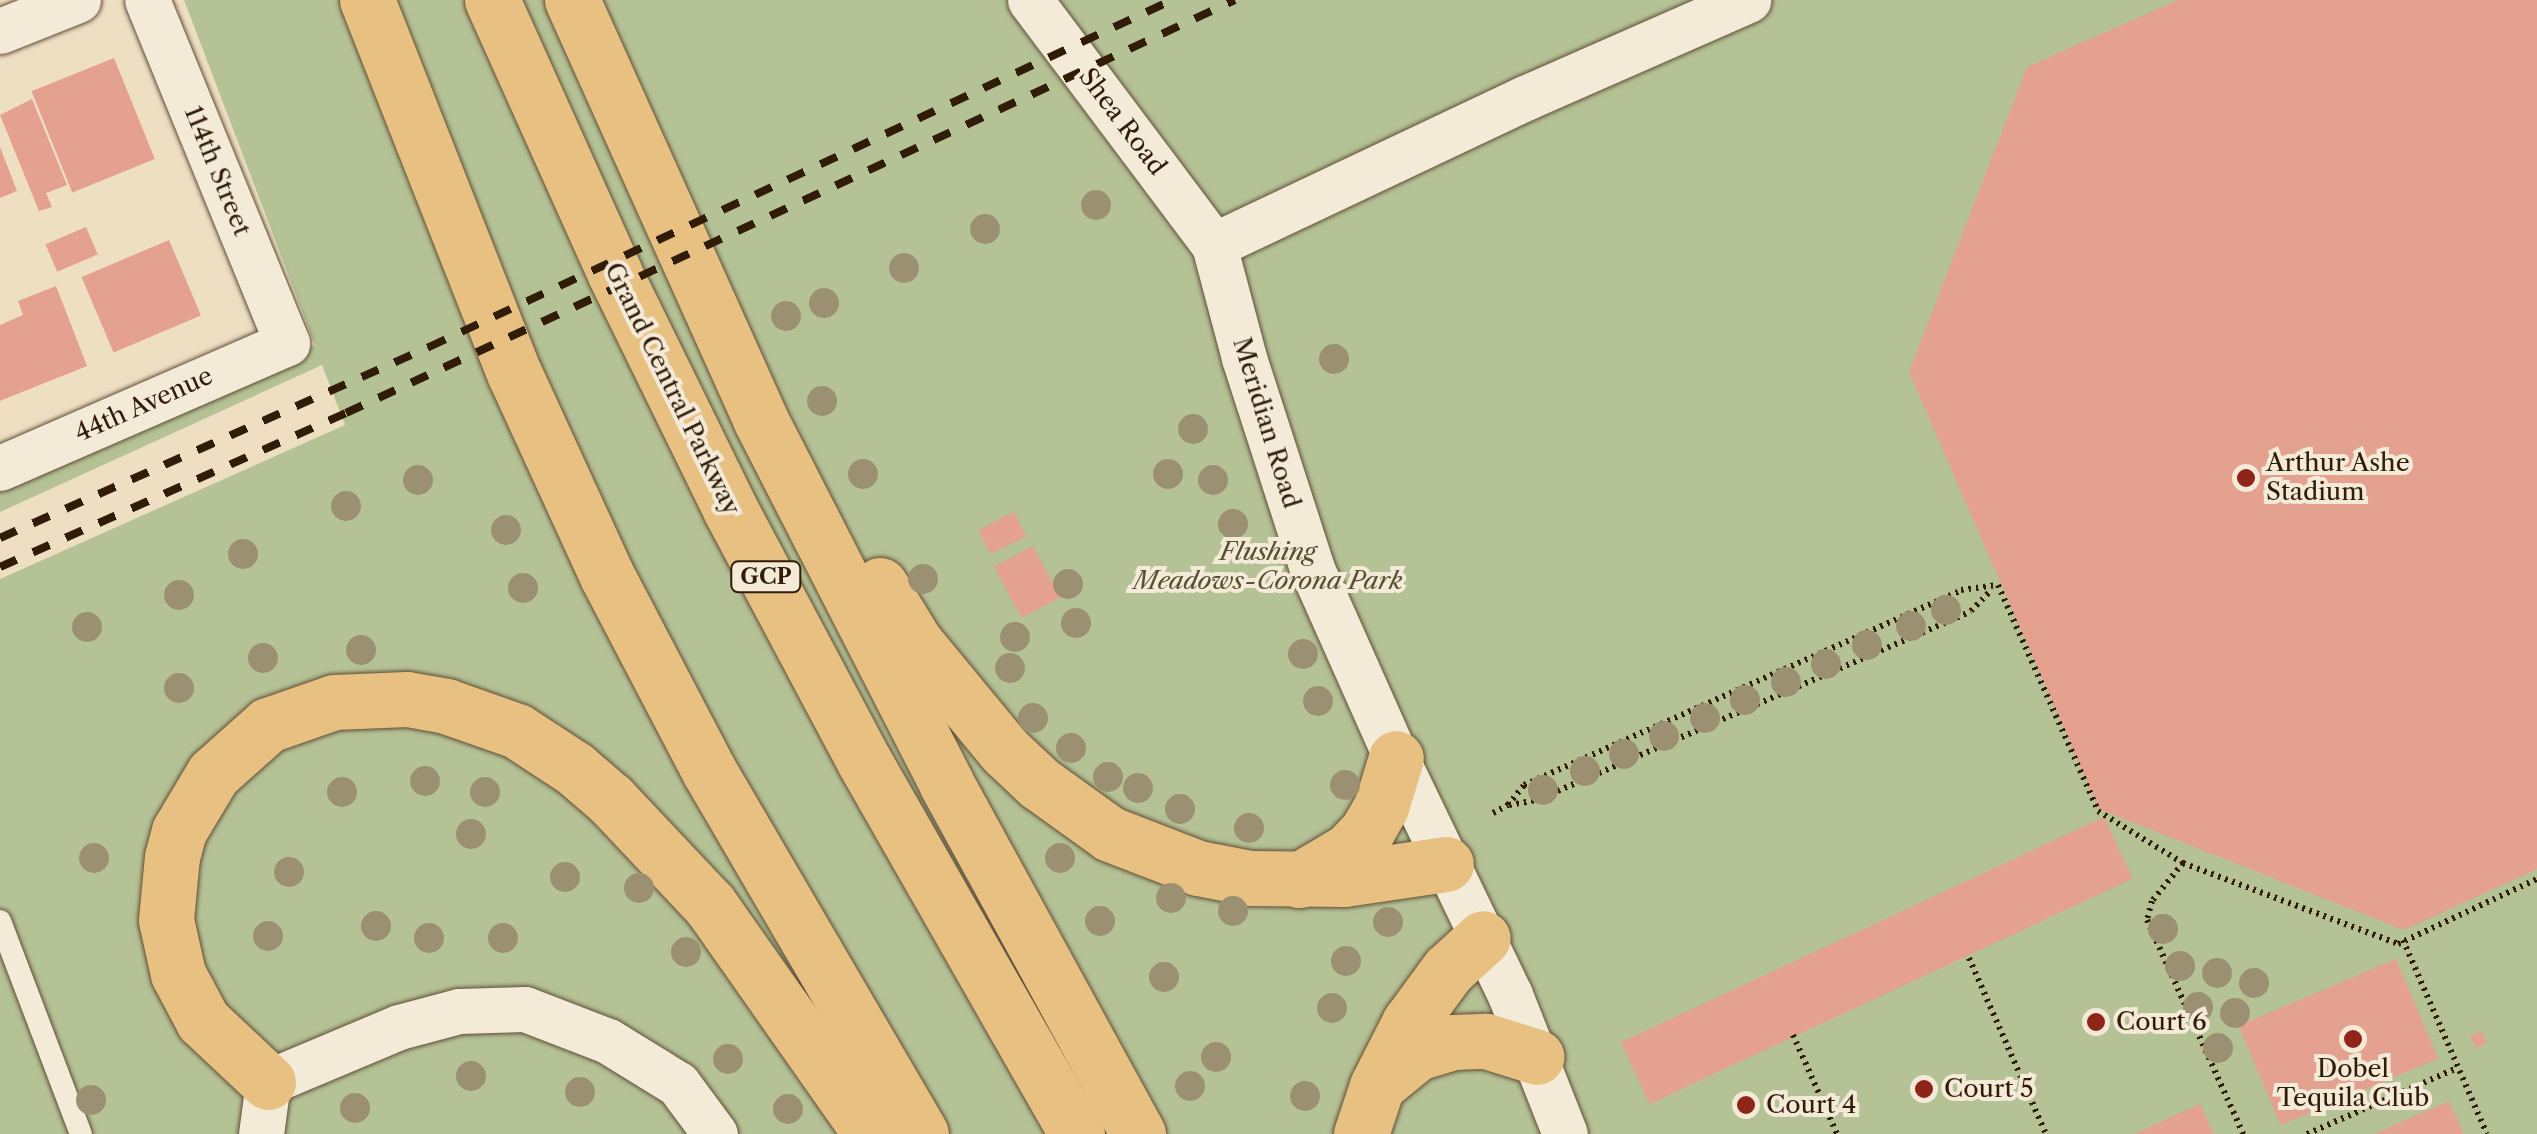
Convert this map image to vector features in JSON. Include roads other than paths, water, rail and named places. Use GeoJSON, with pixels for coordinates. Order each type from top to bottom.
{"type":"FeatureCollection","features":[{"type":"Feature","properties":{"kind":"highway"},"geometry":{"type":"LineString","coordinates":[[367,0],[515,376],[606,574],[708,772],[921,1134]]}},
{"type":"Feature","properties":{"kind":"highway","name":"Grand Central Parkway"},"geometry":{"type":"LineString","coordinates":[[492,0],[614,274],[730,509],[864,762],[1077,1134]]}},
{"type":"Feature","properties":{"kind":"highway","name":"GCP"},"geometry":{"type":"LineString","coordinates":[[572,0],[760,418],[874,643],[1138,1134]]}},
{"type":"Feature","properties":{"kind":"highway"},"geometry":{"type":"LineString","coordinates":[[656,194],[915,642],[1005,751],[1075,811],[1153,854],[1198,868],[1299,880],[1393,874],[1446,864]]}},
{"type":"Feature","properties":{"kind":"highway"},"geometry":{"type":"LineString","coordinates":[[264,1108],[203,1021],[178,974],[166,920],[172,857],[180,830],[213,774],[268,725],[334,702],[407,699],[446,706],[517,731],[575,769],[623,811],[710,905],[871,1134]]}},
{"type":"Feature","properties":{"kind":"highway"},"geometry":{"type":"LineString","coordinates":[[1299,880],[1348,850],[1366,830],[1381,807],[1396,758]]}},
{"type":"Feature","properties":{"kind":"highway"},"geometry":{"type":"LineString","coordinates":[[1369,1110],[1408,1023],[1448,970],[1483,938]]}},
{"type":"Feature","properties":{"kind":"highway"},"geometry":{"type":"LineString","coordinates":[[1369,1110],[1416,1052],[1452,1042],[1486,1041],[1537,1056]]}},
{"type":"Feature","properties":{"kind":"street"},"geometry":{"type":"LineString","coordinates":[[0,30],[78,0]]}},
{"type":"Feature","properties":{"kind":"street","name":"114th Street"},"geometry":{"type":"LineString","coordinates":[[147,0],[287,343]]}},
{"type":"Feature","properties":{"kind":"street","name":"Shea Road"},"geometry":{"type":"LineString","coordinates":[[1030,0],[1214,245]]}},
{"type":"Feature","properties":{"kind":"street"},"geometry":{"type":"LineString","coordinates":[[1214,245],[1525,98],[1748,0]]}},
{"type":"Feature","properties":{"kind":"street","name":"Meridian Road"},"geometry":{"type":"LineString","coordinates":[[1214,245],[1244,358],[1312,569],[1396,758],[1537,1056],[1565,1134]]}},
{"type":"Feature","properties":{"kind":"street","name":"44th Avenue"},"geometry":{"type":"LineString","coordinates":[[0,468],[287,343]]}},
{"type":"Feature","properties":{"kind":"street"},"geometry":{"type":"LineString","coordinates":[[264,1108],[399,1027],[459,1011],[525,1009],[608,1040],[678,1084],[715,1134]]}},
{"type":"Feature","properties":{"kind":"lane"},"geometry":{"type":"LineString","coordinates":[[0,921],[8,963],[81,1134]]}},
{"type":"Feature","properties":{"kind":"railway"},"geometry":{"type":"LineString","coordinates":[[0,538],[429,347],[1172,0]]}},
{"type":"Feature","properties":{"kind":"railway"},"geometry":{"type":"LineString","coordinates":[[0,567],[346,413],[1235,0]]}},
{"type":"Feature","properties":{"kind":"place","name":"Arthur Ashe Stadium"},"geometry":{"type":"Point","coordinates":[2246,478]}},
{"type":"Feature","properties":{"kind":"place","name":"Court 6"},"geometry":{"type":"Point","coordinates":[2096,1022]}},
{"type":"Feature","properties":{"kind":"place","name":"Dobel Tequila Club"},"geometry":{"type":"Point","coordinates":[2353,1039]}},
{"type":"Feature","properties":{"kind":"place","name":"Court 5"},"geometry":{"type":"Point","coordinates":[1924,1089]}},
{"type":"Feature","properties":{"kind":"place","name":"Court 4"},"geometry":{"type":"Point","coordinates":[1746,1105]}},
{"type":"Feature","properties":{"kind":"park label","name":"Flushing Meadows-Corona Park"},"geometry":{"type":"Point","coordinates":[1268,568]}}]}
